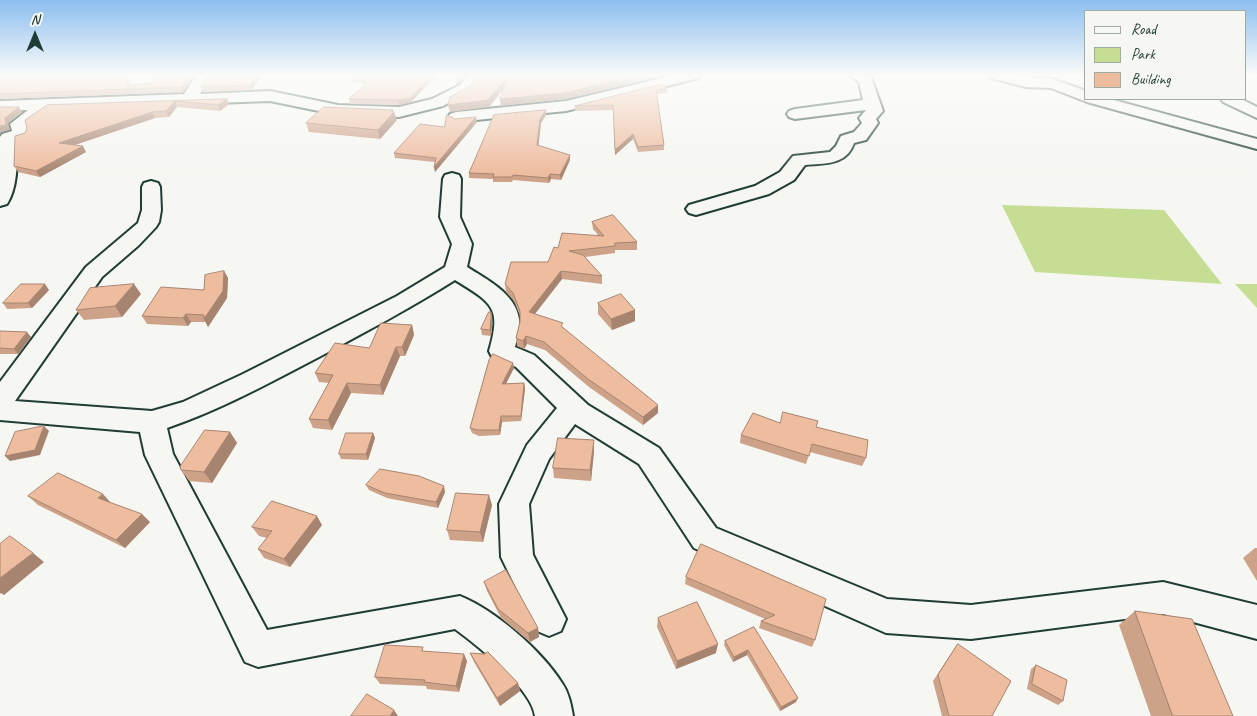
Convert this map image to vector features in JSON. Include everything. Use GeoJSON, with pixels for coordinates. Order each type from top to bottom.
{"type":"FeatureCollection","features":[{"type":"Feature","properties":{"kind":"street"},"geometry":{"type":"LineString","coordinates":[[0,200],[8,163],[8,138],[21,134],[18,124],[41,108]]}},
{"type":"Feature","properties":{"kind":"street"},"geometry":{"type":"LineString","coordinates":[[330,108],[399,112],[414,108]]}},
{"type":"Feature","properties":{"kind":"street"},"geometry":{"type":"LineString","coordinates":[[456,117],[542,108]]}},
{"type":"Feature","properties":{"kind":"street"},"geometry":{"type":"LineString","coordinates":[[795,114],[838,108]]}},
{"type":"Feature","properties":{"kind":"street"},"geometry":{"type":"LineString","coordinates":[[696,209],[762,190],[787,176],[799,160],[835,157],[844,148],[847,140],[860,136],[870,123],[867,118],[875,110],[874,108]]}},
{"type":"Feature","properties":{"kind":"street"},"geometry":{"type":"LineString","coordinates":[[1127,108],[1257,144]]}},
{"type":"Feature","properties":{"kind":"street"},"geometry":{"type":"LineString","coordinates":[[0,410],[152,422],[192,409],[252,381],[405,301],[455,270],[462,244],[450,217],[452,179]]}},
{"type":"Feature","properties":{"kind":"street"},"geometry":{"type":"LineString","coordinates":[[0,402],[94,272],[132,240],[148,222],[151,206],[150,187]]}},
{"type":"Feature","properties":{"kind":"street"},"geometry":{"type":"LineString","coordinates":[[455,270],[487,290],[507,314],[508,324],[501,351],[525,361],[573,407],[649,456],[705,538],[886,616],[971,622],[1163,598],[1257,622]]}},
{"type":"Feature","properties":{"kind":"street"},"geometry":{"type":"LineString","coordinates":[[549,619],[517,557],[514,504],[537,453],[573,407]]}},
{"type":"Feature","properties":{"kind":"street"},"geometry":{"type":"LineString","coordinates":[[152,422],[159,455],[258,649],[460,612],[487,631],[523,666],[551,699],[554,716]]}},
{"type":"Feature","properties":{"kind":"green space"},"geometry":{"type":"Polygon","coordinates":[[[1002,205],[1164,210],[1222,284],[1035,272],[1002,205]]]}},
{"type":"Feature","properties":{"kind":"green space"},"geometry":{"type":"Polygon","coordinates":[[[1235,284],[1257,284],[1257,308],[1235,284]]]}},
{"type":"Feature","properties":{"kind":"building"},"geometry":{"type":"Polygon","coordinates":[[[0,108],[17,108],[5,118],[6,125],[0,126],[0,108]]]}},
{"type":"Feature","properties":{"kind":"building"},"geometry":{"type":"Polygon","coordinates":[[[42,108],[168,108],[166,111],[152,112],[59,143],[83,146],[36,171],[14,166],[15,136],[25,133],[27,128],[25,120],[42,108]]]}},
{"type":"Feature","properties":{"kind":"building"},"geometry":{"type":"Polygon","coordinates":[[[322,108],[393,110],[391,111],[394,112],[378,130],[306,123],[322,108]]]}},
{"type":"Feature","properties":{"kind":"building"},"geometry":{"type":"Polygon","coordinates":[[[613,108],[659,108],[664,145],[638,147],[633,134],[615,150],[613,108]]]}},
{"type":"Feature","properties":{"kind":"building"},"geometry":{"type":"Polygon","coordinates":[[[546,110],[540,119],[537,145],[570,155],[560,175],[550,174],[548,178],[513,175],[512,177],[493,177],[494,174],[469,173],[494,115],[546,110]]]}},
{"type":"Feature","properties":{"kind":"building"},"geometry":{"type":"Polygon","coordinates":[[[447,115],[455,119],[476,117],[434,167],[436,158],[394,153],[420,124],[444,127],[447,115]]]}},
{"type":"Feature","properties":{"kind":"building"},"geometry":{"type":"Polygon","coordinates":[[[613,215],[637,242],[615,243],[615,246],[569,251],[583,255],[602,276],[561,271],[529,312],[563,323],[561,326],[658,405],[643,417],[588,379],[544,342],[526,336],[523,341],[516,338],[520,322],[520,311],[513,293],[505,284],[511,262],[548,262],[554,247],[558,248],[562,233],[604,236],[592,222],[613,215]]]}},
{"type":"Feature","properties":{"kind":"building"},"geometry":{"type":"Polygon","coordinates":[[[224,271],[223,291],[204,319],[204,315],[186,314],[183,318],[142,316],[161,287],[204,290],[205,275],[224,271]]]}},
{"type":"Feature","properties":{"kind":"building"},"geometry":{"type":"Polygon","coordinates":[[[21,284],[45,284],[28,303],[3,303],[21,284]]]}},
{"type":"Feature","properties":{"kind":"building"},"geometry":{"type":"Polygon","coordinates":[[[134,284],[115,306],[76,310],[90,288],[134,284]]]}},
{"type":"Feature","properties":{"kind":"building"},"geometry":{"type":"Polygon","coordinates":[[[621,294],[635,310],[611,319],[598,303],[621,294]]]}},
{"type":"Feature","properties":{"kind":"building"},"geometry":{"type":"Polygon","coordinates":[[[489,312],[491,312],[490,330],[481,329],[489,312]]]}},
{"type":"Feature","properties":{"kind":"building"},"geometry":{"type":"Polygon","coordinates":[[[381,323],[412,325],[402,347],[396,347],[380,385],[347,383],[328,420],[309,419],[333,375],[315,373],[335,343],[369,348],[381,323]]]}},
{"type":"Feature","properties":{"kind":"building"},"geometry":{"type":"Polygon","coordinates":[[[0,331],[27,332],[14,349],[0,348],[0,331]]]}},
{"type":"Feature","properties":{"kind":"building"},"geometry":{"type":"Polygon","coordinates":[[[493,354],[513,363],[502,384],[524,383],[521,416],[501,416],[499,430],[477,430],[470,428],[489,360],[493,354]]]}},
{"type":"Feature","properties":{"kind":"building"},"geometry":{"type":"Polygon","coordinates":[[[783,412],[818,421],[816,427],[868,440],[866,458],[812,444],[809,456],[741,435],[753,413],[780,423],[783,412]]]}},
{"type":"Feature","properties":{"kind":"building"},"geometry":{"type":"Polygon","coordinates":[[[44,426],[35,450],[5,456],[15,432],[44,426]]]}},
{"type":"Feature","properties":{"kind":"building"},"geometry":{"type":"Polygon","coordinates":[[[205,430],[230,432],[204,472],[181,470],[180,467],[205,430]]]}},
{"type":"Feature","properties":{"kind":"building"},"geometry":{"type":"Polygon","coordinates":[[[346,433],[373,433],[366,454],[339,454],[346,433]]]}},
{"type":"Feature","properties":{"kind":"building"},"geometry":{"type":"Polygon","coordinates":[[[558,438],[594,440],[590,470],[553,468],[558,438]]]}},
{"type":"Feature","properties":{"kind":"building"},"geometry":{"type":"Polygon","coordinates":[[[380,469],[419,476],[444,486],[436,502],[385,493],[366,485],[380,469]]]}},
{"type":"Feature","properties":{"kind":"building"},"geometry":{"type":"Polygon","coordinates":[[[58,473],[103,494],[98,498],[142,514],[116,540],[28,496],[58,473]]]}},
{"type":"Feature","properties":{"kind":"building"},"geometry":{"type":"Polygon","coordinates":[[[456,493],[489,495],[480,532],[447,530],[456,493]]]}},
{"type":"Feature","properties":{"kind":"building"},"geometry":{"type":"Polygon","coordinates":[[[272,501],[317,516],[284,559],[258,549],[272,531],[252,527],[272,501]]]}},
{"type":"Feature","properties":{"kind":"building"},"geometry":{"type":"Polygon","coordinates":[[[10,536],[33,553],[0,578],[0,544],[10,536]]]}},
{"type":"Feature","properties":{"kind":"building"},"geometry":{"type":"Polygon","coordinates":[[[701,544],[826,599],[815,640],[761,621],[775,615],[686,577],[701,544]]]}},
{"type":"Feature","properties":{"kind":"building"},"geometry":{"type":"Polygon","coordinates":[[[506,570],[538,628],[528,633],[498,609],[484,582],[506,570]]]}},
{"type":"Feature","properties":{"kind":"building"},"geometry":{"type":"Polygon","coordinates":[[[697,602],[718,644],[677,661],[658,618],[697,602]]]}},
{"type":"Feature","properties":{"kind":"building"},"geometry":{"type":"Polygon","coordinates":[[[1135,611],[1192,619],[1233,716],[1173,716],[1135,611]]]}},
{"type":"Feature","properties":{"kind":"building"},"geometry":{"type":"Polygon","coordinates":[[[754,627],[798,698],[781,707],[748,650],[734,657],[725,641],[754,627]]]}},
{"type":"Feature","properties":{"kind":"building"},"geometry":{"type":"Polygon","coordinates":[[[958,644],[1011,681],[992,716],[949,716],[938,675],[958,644]]]}},
{"type":"Feature","properties":{"kind":"building"},"geometry":{"type":"Polygon","coordinates":[[[385,645],[423,647],[422,651],[464,654],[456,686],[424,682],[425,680],[375,677],[385,645]]]}},
{"type":"Feature","properties":{"kind":"building"},"geometry":{"type":"Polygon","coordinates":[[[488,652],[518,683],[497,698],[470,653],[484,654],[488,652]]]}},
{"type":"Feature","properties":{"kind":"building"},"geometry":{"type":"Polygon","coordinates":[[[1036,665],[1067,680],[1063,701],[1032,684],[1036,665]]]}},
{"type":"Feature","properties":{"kind":"building"},"geometry":{"type":"Polygon","coordinates":[[[367,694],[394,710],[390,716],[351,716],[367,694]]]}}]}
